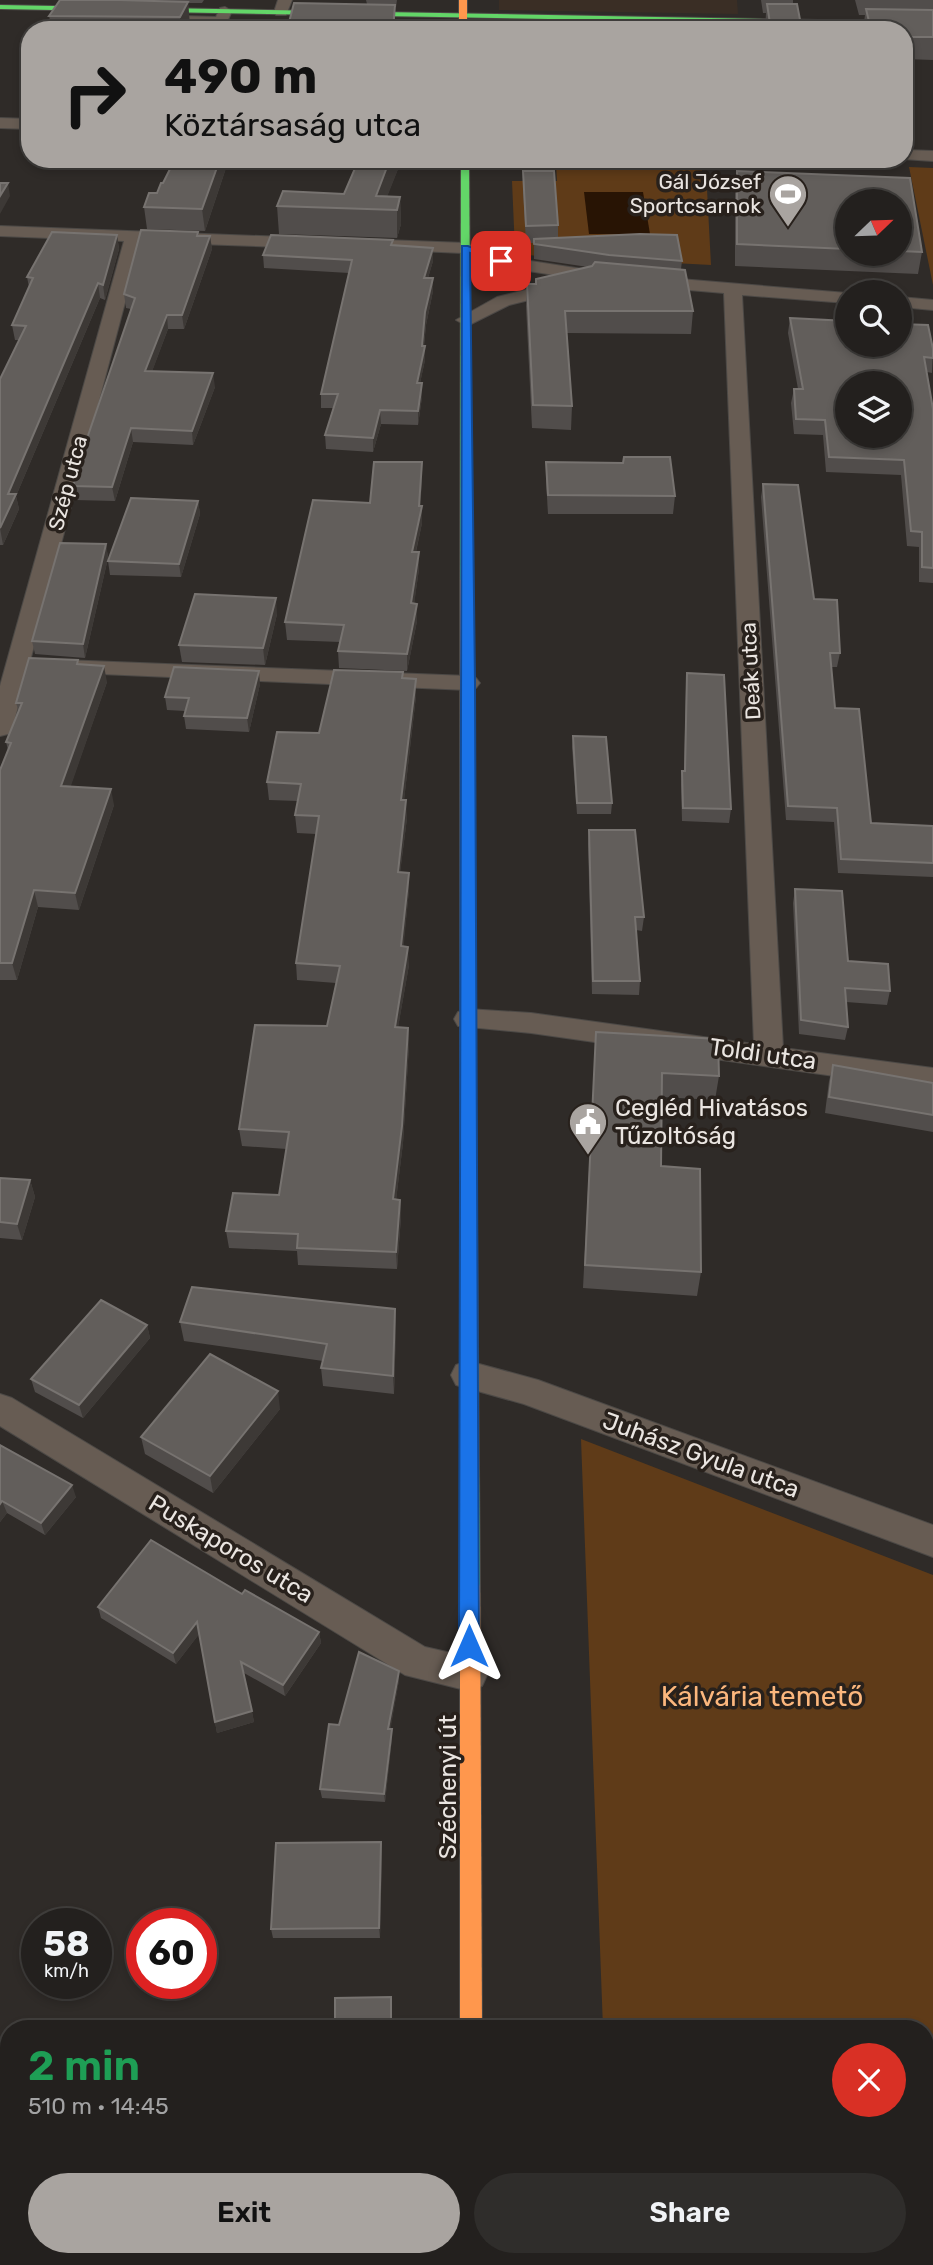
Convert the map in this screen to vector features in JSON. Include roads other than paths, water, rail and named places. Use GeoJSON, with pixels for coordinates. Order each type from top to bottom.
{"type":"FeatureCollection","features":[{"type":"Feature","properties":{"kind":"main road"},"geometry":{"type":"LineString","coordinates":[[0,7],[24,4],[58,16],[221,20],[283,6],[610,21]]}},
{"type":"Feature","properties":{"kind":"main road"},"geometry":{"type":"LineString","coordinates":[[913,24],[933,24]]}},
{"type":"Feature","properties":{"kind":"main road","name":"Széchenyi út"},"geometry":{"type":"LineString","coordinates":[[465,168],[471,2020]]}},
{"type":"Feature","properties":{"kind":"street"},"geometry":{"type":"LineString","coordinates":[[0,123],[21,124]]}},
{"type":"Feature","properties":{"kind":"street"},"geometry":{"type":"LineString","coordinates":[[913,155],[933,156]]}},
{"type":"Feature","properties":{"kind":"street"},"geometry":{"type":"LineString","coordinates":[[0,230],[465,248],[501,261],[608,278],[835,297]]}},
{"type":"Feature","properties":{"kind":"street","name":"Szép utca"},"geometry":{"type":"LineString","coordinates":[[0,729],[10,664],[134,237]]}},
{"type":"Feature","properties":{"kind":"street"},"geometry":{"type":"LineString","coordinates":[[465,320],[503,301],[537,291],[608,278]]}},
{"type":"Feature","properties":{"kind":"street","name":"Deák utca"},"geometry":{"type":"LineString","coordinates":[[733,289],[769,1054]]}},
{"type":"Feature","properties":{"kind":"street"},"geometry":{"type":"LineString","coordinates":[[912,303],[933,305]]}},
{"type":"Feature","properties":{"kind":"street"},"geometry":{"type":"LineString","coordinates":[[10,664],[468,683]]}},
{"type":"Feature","properties":{"kind":"street","name":"Toldi utca"},"geometry":{"type":"LineString","coordinates":[[468,1020],[531,1023],[769,1054],[933,1079]]}},
{"type":"Feature","properties":{"kind":"street","name":"Juhász Gyula utca"},"geometry":{"type":"LineString","coordinates":[[468,1375],[526,1390],[933,1541]]}},
{"type":"Feature","properties":{"kind":"street","name":"Puskaporos utca"},"geometry":{"type":"LineString","coordinates":[[0,1408],[418,1663],[469,1673]]}},
{"type":"Feature","properties":{"kind":"place","name":"Gál József Sportcsarnok"},"geometry":{"type":"Point","coordinates":[788,228]}},
{"type":"Feature","properties":{"kind":"place","name":"Cegléd Hivatásos Tűzoltóság"},"geometry":{"type":"Point","coordinates":[588,1156]}},
{"type":"Feature","properties":{"kind":"park label","name":"Kálvária temető"},"geometry":{"type":"Point","coordinates":[762,1696]}}]}
